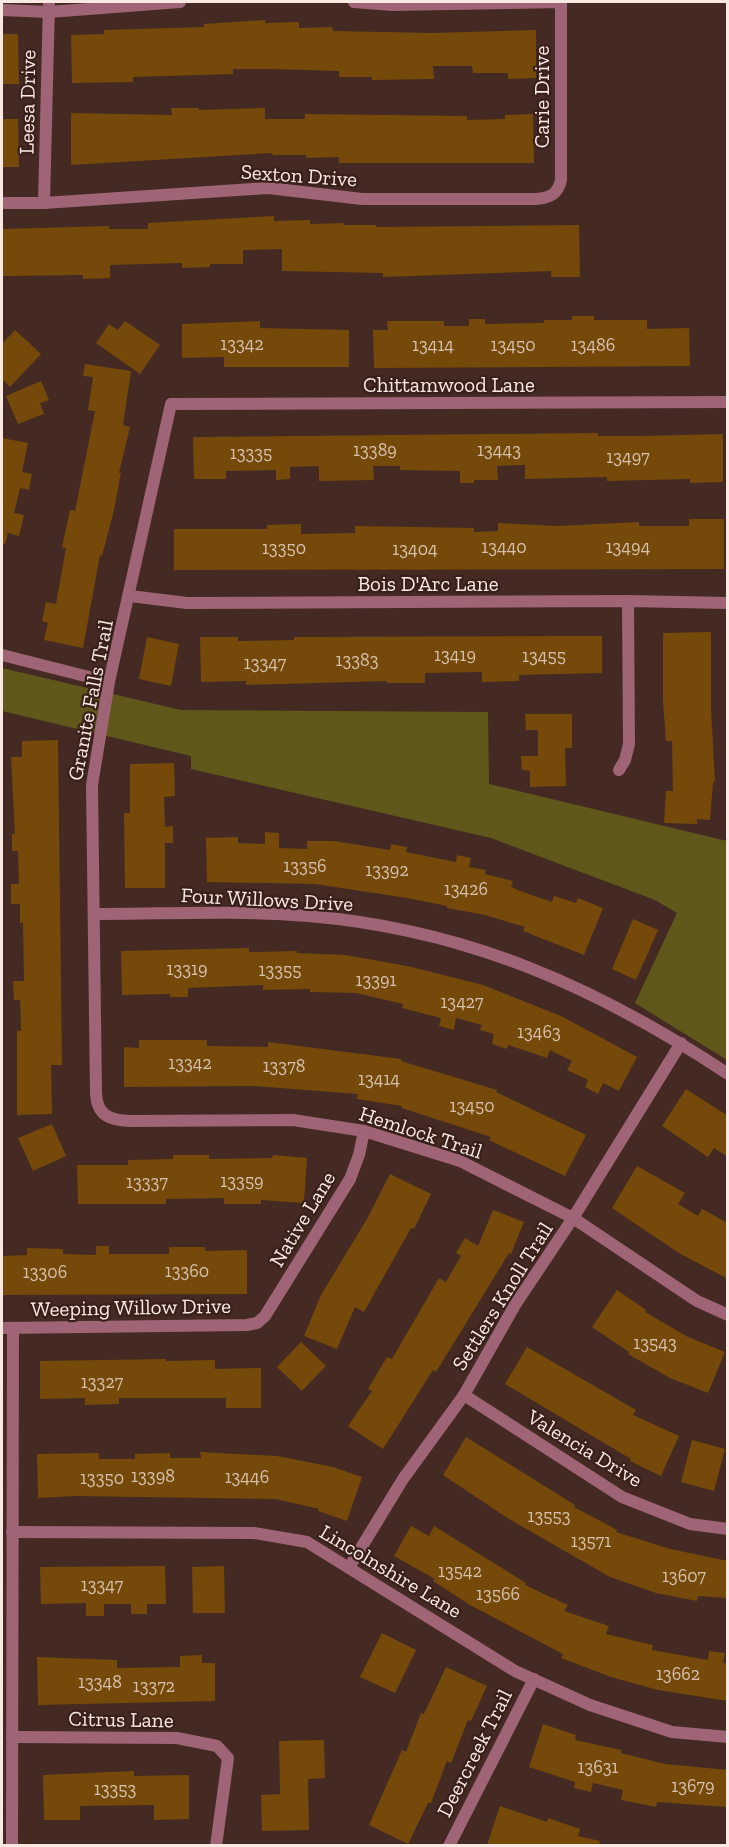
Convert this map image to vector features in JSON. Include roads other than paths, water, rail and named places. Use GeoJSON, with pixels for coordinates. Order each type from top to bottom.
{"type":"FeatureCollection","features":[{"type":"Feature","properties":{"kind":"street"},"geometry":{"type":"LineString","coordinates":[[2,10],[180,2]]}},
{"type":"Feature","properties":{"kind":"street"},"geometry":{"type":"LineString","coordinates":[[354,2],[392,5],[561,2]]}},
{"type":"Feature","properties":{"kind":"street","name":"Carie Drive"},"geometry":{"type":"LineString","coordinates":[[556,192],[561,180],[561,2]]}},
{"type":"Feature","properties":{"kind":"street","name":"Leesa Drive"},"geometry":{"type":"LineString","coordinates":[[44,203],[49,7]]}},
{"type":"Feature","properties":{"kind":"street","name":"Sexton Drive"},"geometry":{"type":"LineString","coordinates":[[2,203],[44,203],[268,188],[362,199],[536,199],[549,198],[556,192]]}},
{"type":"Feature","properties":{"kind":"street","name":"Chittamwood Lane"},"geometry":{"type":"LineString","coordinates":[[171,404],[728,402]]}},
{"type":"Feature","properties":{"kind":"street","name":"Granite Falls Trail"},"geometry":{"type":"LineString","coordinates":[[102,1114],[96,1093],[92,785],[109,682],[171,404]]}},
{"type":"Feature","properties":{"kind":"street","name":"Bois D'Arc Lane"},"geometry":{"type":"LineString","coordinates":[[129,596],[187,603],[628,601],[728,603]]}},
{"type":"Feature","properties":{"kind":"street"},"geometry":{"type":"LineString","coordinates":[[619,770],[626,760],[629,744],[628,601]]}},
{"type":"Feature","properties":{"kind":"street"},"geometry":{"type":"LineString","coordinates":[[2,655],[109,682]]}},
{"type":"Feature","properties":{"kind":"street","name":"Four Willows Drive"},"geometry":{"type":"LineString","coordinates":[[94,914],[307,916],[387,926],[507,958],[586,991],[681,1043],[728,1074]]}},
{"type":"Feature","properties":{"kind":"street","name":"Settlers Knoll Trail"},"geometry":{"type":"LineString","coordinates":[[350,1566],[403,1479],[464,1395],[515,1305],[573,1218],[681,1043]]}},
{"type":"Feature","properties":{"kind":"street","name":"Hemlock Trail"},"geometry":{"type":"LineString","coordinates":[[102,1114],[120,1121],[293,1120],[364,1131],[460,1161],[573,1218],[698,1301],[728,1315]]}},
{"type":"Feature","properties":{"kind":"street","name":"Native Lane"},"geometry":{"type":"LineString","coordinates":[[259,1321],[278,1296],[350,1179],[359,1155],[364,1131]]}},
{"type":"Feature","properties":{"kind":"street","name":"Weeping Willow Drive"},"geometry":{"type":"LineString","coordinates":[[7,1328],[247,1325],[259,1321]]}},
{"type":"Feature","properties":{"kind":"street"},"geometry":{"type":"LineString","coordinates":[[7,1328],[12,1532],[12,1845]]}},
{"type":"Feature","properties":{"kind":"street","name":"Valencia Drive"},"geometry":{"type":"LineString","coordinates":[[464,1395],[622,1497],[690,1524],[728,1529]]}},
{"type":"Feature","properties":{"kind":"street","name":"Lincolnshire Lane"},"geometry":{"type":"LineString","coordinates":[[12,1532],[267,1534],[307,1542],[350,1566],[515,1671],[590,1705],[672,1732],[728,1737]]}},
{"type":"Feature","properties":{"kind":"street","name":"Deercreek Trail"},"geometry":{"type":"LineString","coordinates":[[448,1845],[534,1679]]}},
{"type":"Feature","properties":{"kind":"street","name":"Citrus Lane"},"geometry":{"type":"LineString","coordinates":[[12,1737],[177,1738],[212,1744],[225,1752],[228,1762],[216,1845]]}}]}
